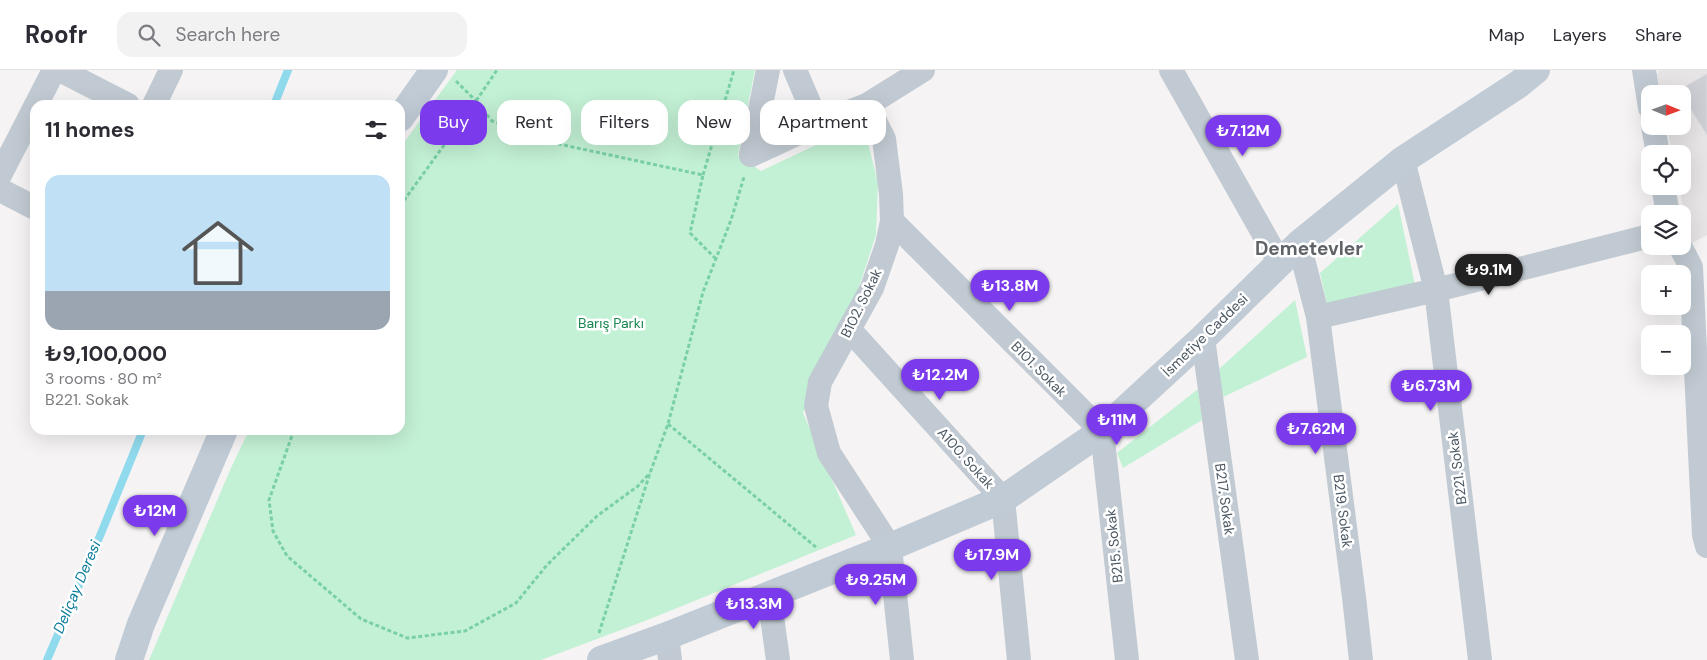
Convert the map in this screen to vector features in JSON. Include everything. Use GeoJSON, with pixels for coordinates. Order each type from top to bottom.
{"type":"FeatureCollection","features":[{"type":"Feature","properties":{"kind":"main road","name":"İsmetiye Caddesi"},"geometry":{"type":"LineString","coordinates":[[599,651],[668,648],[769,595],[890,547],[1003,499],[1102,432],[1203,338],[1299,244],[1403,160],[1518,84],[1536,70]]}},
{"type":"Feature","properties":{"kind":"main road"},"geometry":{"type":"LineString","coordinates":[[405,113],[443,73]]}},
{"type":"Feature","properties":{"kind":"main road"},"geometry":{"type":"LineString","coordinates":[[129,660],[141,624],[222,435]]}},
{"type":"Feature","properties":{"kind":"street"},"geometry":{"type":"LineString","coordinates":[[39,100],[54,70]]}},
{"type":"Feature","properties":{"kind":"street"},"geometry":{"type":"LineString","coordinates":[[60,70],[118,100]]}},
{"type":"Feature","properties":{"kind":"street"},"geometry":{"type":"LineString","coordinates":[[156,100],[171,70]]}},
{"type":"Feature","properties":{"kind":"street"},"geometry":{"type":"LineString","coordinates":[[751,155],[768,70]]}},
{"type":"Feature","properties":{"kind":"street"},"geometry":{"type":"LineString","coordinates":[[795,70],[808,100]]}},
{"type":"Feature","properties":{"kind":"street"},"geometry":{"type":"LineString","coordinates":[[875,100],[923,70]]}},
{"type":"Feature","properties":{"kind":"street"},"geometry":{"type":"LineString","coordinates":[[1172,70],[1280,263]]}},
{"type":"Feature","properties":{"kind":"street"},"geometry":{"type":"LineString","coordinates":[[1644,70],[1646,85]]}},
{"type":"Feature","properties":{"kind":"street"},"geometry":{"type":"LineString","coordinates":[[0,175],[30,118]]}},
{"type":"Feature","properties":{"kind":"street"},"geometry":{"type":"LineString","coordinates":[[751,155],[773,145]]}},
{"type":"Feature","properties":{"kind":"street","name":"B102. Sokak"},"geometry":{"type":"LineString","coordinates":[[885,145],[891,194],[892,221],[887,245],[872,288],[820,382],[816,406],[829,453],[890,547]]}},
{"type":"Feature","properties":{"kind":"street","name":"B221. Sokak"},"geometry":{"type":"LineString","coordinates":[[1403,160],[1436,290],[1480,660]]}},
{"type":"Feature","properties":{"kind":"street"},"geometry":{"type":"LineString","coordinates":[[0,190],[30,205]]}},
{"type":"Feature","properties":{"kind":"street","name":"B101. Sokak"},"geometry":{"type":"LineString","coordinates":[[892,221],[1102,432]]}},
{"type":"Feature","properties":{"kind":"street"},"geometry":{"type":"LineString","coordinates":[[1318,317],[1436,290],[1641,238]]}},
{"type":"Feature","properties":{"kind":"street","name":"B219. Sokak"},"geometry":{"type":"LineString","coordinates":[[1299,244],[1318,317],[1361,660]]}},
{"type":"Feature","properties":{"kind":"street"},"geometry":{"type":"LineString","coordinates":[[1699,263],[1704,535],[1707,546]]}},
{"type":"Feature","properties":{"kind":"street","name":"A100. Sokak"},"geometry":{"type":"LineString","coordinates":[[849,329],[1003,499]]}},
{"type":"Feature","properties":{"kind":"street","name":"B217. Sokak"},"geometry":{"type":"LineString","coordinates":[[1203,338],[1247,660]]}},
{"type":"Feature","properties":{"kind":"street","name":"B215. Sokak"},"geometry":{"type":"LineString","coordinates":[[1102,432],[1127,660]]}},
{"type":"Feature","properties":{"kind":"street"},"geometry":{"type":"LineString","coordinates":[[1003,499],[1019,660]]}},
{"type":"Feature","properties":{"kind":"street"},"geometry":{"type":"LineString","coordinates":[[890,547],[902,660]]}},
{"type":"Feature","properties":{"kind":"street"},"geometry":{"type":"LineString","coordinates":[[769,595],[778,660]]}},
{"type":"Feature","properties":{"kind":"path"},"geometry":{"type":"LineString","coordinates":[[477,100],[497,70]]}},
{"type":"Feature","properties":{"kind":"path"},"geometry":{"type":"LineString","coordinates":[[716,259],[690,234],[702,175],[734,70]]}},
{"type":"Feature","properties":{"kind":"path"},"geometry":{"type":"LineString","coordinates":[[443,73],[475,100]]}},
{"type":"Feature","properties":{"kind":"path"},"geometry":{"type":"LineString","coordinates":[[487,115],[492,121],[554,143],[702,175]]}},
{"type":"Feature","properties":{"kind":"path"},"geometry":{"type":"LineString","coordinates":[[405,199],[444,145]]}},
{"type":"Feature","properties":{"kind":"path"},"geometry":{"type":"LineString","coordinates":[[599,651],[650,473],[668,424],[703,292],[731,220],[751,155]]}},
{"type":"Feature","properties":{"kind":"path"},"geometry":{"type":"LineString","coordinates":[[668,424],[819,550],[842,565]]}},
{"type":"Feature","properties":{"kind":"path"},"geometry":{"type":"LineString","coordinates":[[292,435],[269,500],[272,531],[287,556],[361,619],[408,638],[465,631],[516,603],[547,565],[597,516],[638,486],[650,473]]}},
{"type":"Feature","properties":{"kind":"shaded area"},"geometry":{"type":"Polygon","coordinates":[[[1659,70],[1707,70],[1707,235],[1691,243],[1691,205],[1683,205],[1681,195],[1691,195],[1691,145],[1670,145],[1669,135],[1691,135],[1691,85],[1659,85],[1657,75],[1659,70]]]}},
{"type":"Feature","properties":{"kind":"green space","name":"Barış Parkı"},"geometry":{"type":"Polygon","coordinates":[[[457,70],[755,70],[749,100],[678,100],[678,145],[740,145],[738,155],[761,171],[816,145],[868,145],[878,183],[876,235],[856,296],[823,354],[803,413],[856,535],[650,619],[541,660],[149,660],[247,435],[405,435],[405,141],[420,121],[420,145],[487,145],[487,100],[435,100],[457,70]]]}},
{"type":"Feature","properties":{"kind":"green space"},"geometry":{"type":"Polygon","coordinates":[[[1398,204],[1416,290],[1328,308],[1320,273],[1398,204]]]}},
{"type":"Feature","properties":{"kind":"green space"},"geometry":{"type":"Polygon","coordinates":[[[1295,300],[1307,357],[1223,397],[1218,370],[1295,300]]]}},
{"type":"Feature","properties":{"kind":"green space"},"geometry":{"type":"Polygon","coordinates":[[[1198,389],[1202,420],[1123,468],[1117,453],[1198,389]]]}},
{"type":"Feature","properties":{"kind":"building"},"geometry":{"type":"Polygon","coordinates":[[[1707,74],[1707,135],[1691,109],[1691,85],[1688,85],[1707,74]]]}},
{"type":"Feature","properties":{"kind":"waterway","name":"Deliçay Deresi"},"geometry":{"type":"LineString","coordinates":[[276,100],[288,70]]}},
{"type":"Feature","properties":{"kind":"waterway","name":"Deliçay Deresi"},"geometry":{"type":"LineString","coordinates":[[47,660],[141,435]]}},
{"type":"Feature","properties":{"kind":"district","name":"Demetevler"},"geometry":{"type":"Point","coordinates":[1309,248]}}]}
